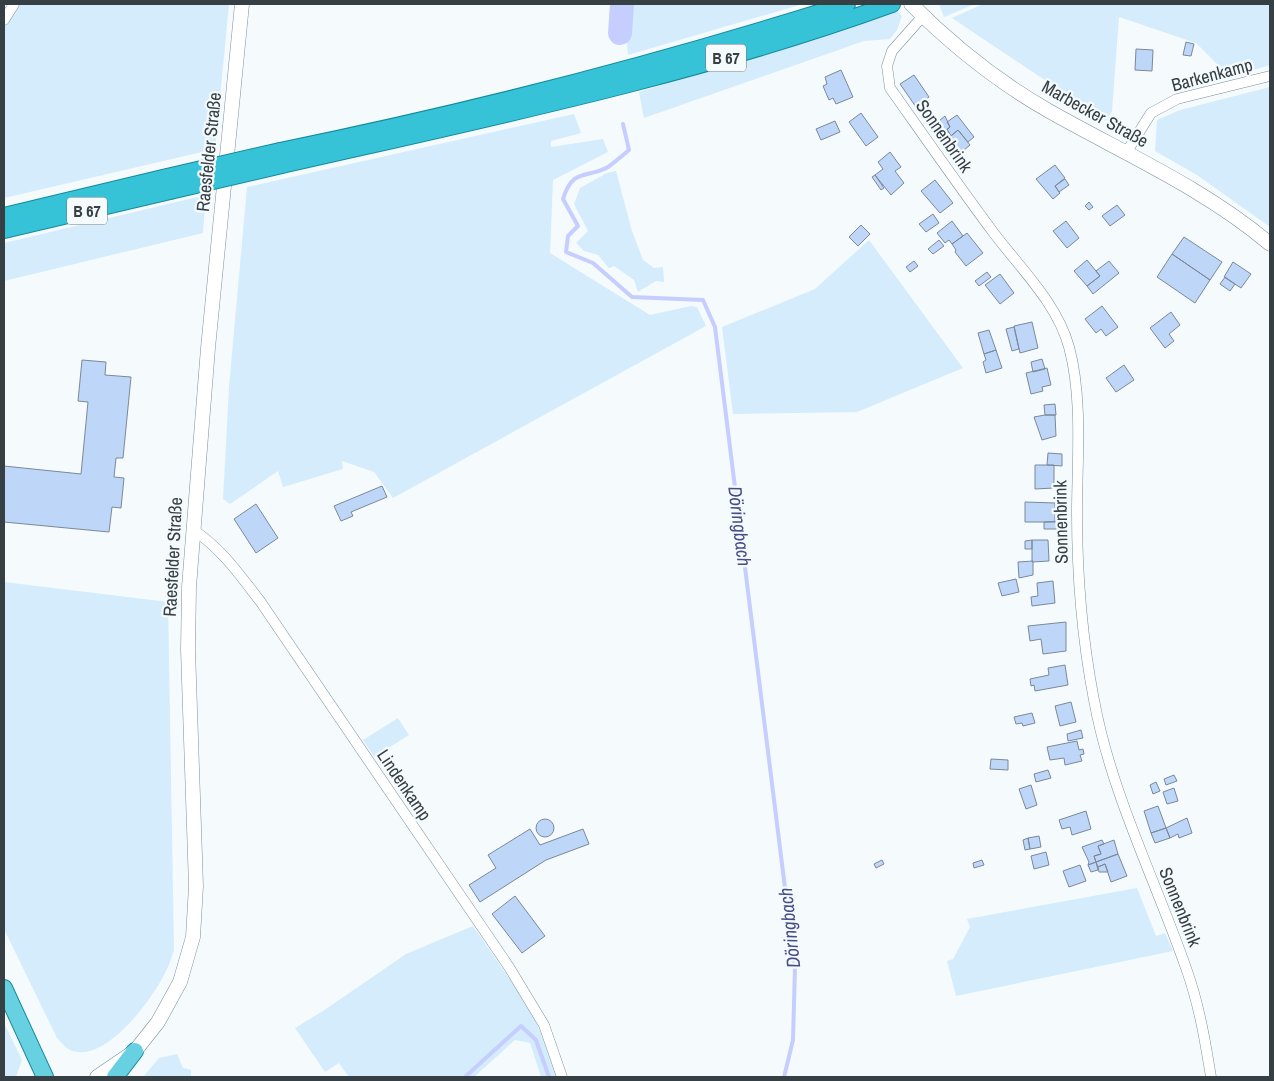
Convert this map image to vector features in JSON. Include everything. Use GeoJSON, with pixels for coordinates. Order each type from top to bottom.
{"type":"FeatureCollection","features":[{"type":"Feature","properties":{"kind":"highway","name":"B 67"},"geometry":{"type":"LineString","coordinates":[[281,158],[417,122],[570,85],[708,47],[847,4]]}},
{"type":"Feature","properties":{"kind":"highway","name":"B 67"},"geometry":{"type":"LineString","coordinates":[[4,230],[168,184],[281,158],[619,88],[773,44],[892,4]]}},
{"type":"Feature","properties":{"kind":"highway","name":"B 67"},"geometry":{"type":"LineString","coordinates":[[4,216],[50,203],[168,184]]}},
{"type":"Feature","properties":{"kind":"highway"},"geometry":{"type":"LineString","coordinates":[[4,211],[50,203]]}},
{"type":"Feature","properties":{"kind":"main road","name":"Raesfelder Straße"},"geometry":{"type":"LineString","coordinates":[[97,1077],[135,1051],[148,1036],[172,1000],[188,962],[193,937],[196,886],[188,650],[192,528],[242,4]]}},
{"type":"Feature","properties":{"kind":"main road","name":"Marbecker Straße"},"geometry":{"type":"LineString","coordinates":[[911,4],[967,55],[1018,92],[1193,190],[1270,244]]}},
{"type":"Feature","properties":{"kind":"main road"},"geometry":{"type":"LineString","coordinates":[[4,988],[45,1077]]}},
{"type":"Feature","properties":{"kind":"main road"},"geometry":{"type":"LineString","coordinates":[[115,1077],[135,1051]]}},
{"type":"Feature","properties":{"kind":"street"},"geometry":{"type":"LineString","coordinates":[[4,20],[14,4]]}},
{"type":"Feature","properties":{"kind":"street","name":"Sonnenbrink"},"geometry":{"type":"LineString","coordinates":[[923,16],[892,51],[886,66],[890,88],[994,233],[1053,309],[1069,347],[1075,387],[1077,424],[1079,591],[1094,702],[1107,753],[1137,844],[1186,968],[1203,1023],[1211,1077]]}},
{"type":"Feature","properties":{"kind":"street","name":"Barkenkamp"},"geometry":{"type":"LineString","coordinates":[[1126,153],[1150,113],[1177,99],[1270,76]]}},
{"type":"Feature","properties":{"kind":"street","name":"Lindenkamp"},"geometry":{"type":"LineString","coordinates":[[192,528],[211,541],[222,552],[260,601],[509,967],[544,1025],[562,1077]]}},
{"type":"Feature","properties":{"kind":"shaded area"},"geometry":{"type":"Polygon","coordinates":[[[20,4],[229,4],[215,149],[4,198],[4,19],[8,22],[20,4]]]}},
{"type":"Feature","properties":{"kind":"shaded area"},"geometry":{"type":"Polygon","coordinates":[[[633,4],[803,4],[628,55],[626,34],[632,24],[633,4]]]}},
{"type":"Feature","properties":{"kind":"shaded area"},"geometry":{"type":"Polygon","coordinates":[[[939,4],[975,4],[944,17],[939,4]]]}},
{"type":"Feature","properties":{"kind":"shaded area"},"geometry":{"type":"Polygon","coordinates":[[[983,4],[1270,4],[1270,65],[1230,77],[1196,43],[1119,17],[1112,111],[1106,121],[952,18],[983,4]]]}},
{"type":"Feature","properties":{"kind":"shaded area"},"geometry":{"type":"Polygon","coordinates":[[[897,10],[902,16],[897,30],[890,39],[864,41],[644,118],[639,92],[806,42],[897,10]]]}},
{"type":"Feature","properties":{"kind":"shaded area"},"geometry":{"type":"Polygon","coordinates":[[[1270,87],[1270,227],[1197,175],[1155,151],[1157,120],[1180,110],[1270,87]]]}},
{"type":"Feature","properties":{"kind":"shaded area"},"geometry":{"type":"Polygon","coordinates":[[[574,114],[581,133],[551,141],[551,147],[603,139],[608,152],[553,180],[550,253],[650,315],[691,306],[697,307],[706,326],[393,498],[374,472],[342,461],[343,469],[283,487],[278,471],[230,504],[223,499],[229,387],[247,187],[574,114]]]}},
{"type":"Feature","properties":{"kind":"shaded area"},"geometry":{"type":"Polygon","coordinates":[[[616,171],[632,231],[643,260],[654,268],[663,267],[664,282],[656,281],[638,292],[634,280],[614,266],[609,268],[598,255],[584,251],[576,243],[588,231],[574,204],[580,188],[607,173],[616,171]]]}},
{"type":"Feature","properties":{"kind":"shaded area"},"geometry":{"type":"Polygon","coordinates":[[[206,195],[203,233],[4,281],[4,243],[206,195]]]}},
{"type":"Feature","properties":{"kind":"shaded area"},"geometry":{"type":"Polygon","coordinates":[[[869,240],[963,368],[857,412],[733,414],[722,327],[815,289],[869,240]]]}},
{"type":"Feature","properties":{"kind":"shaded area"},"geometry":{"type":"Polygon","coordinates":[[[4,582],[168,602],[174,950],[162,979],[135,1017],[109,1041],[95,1049],[81,1052],[68,1049],[57,1038],[4,929],[4,582]]]}},
{"type":"Feature","properties":{"kind":"shaded area"},"geometry":{"type":"Polygon","coordinates":[[[398,718],[409,735],[374,757],[363,740],[398,718]]]}},
{"type":"Feature","properties":{"kind":"shaded area"},"geometry":{"type":"Polygon","coordinates":[[[1137,888],[1156,936],[1165,933],[1173,951],[956,996],[947,961],[953,959],[970,927],[967,919],[1137,888]]]}},
{"type":"Feature","properties":{"kind":"shaded area"},"geometry":{"type":"Polygon","coordinates":[[[473,926],[528,1006],[544,1039],[557,1077],[541,1077],[530,1043],[515,1040],[474,1077],[349,1077],[339,1063],[325,1072],[295,1028],[406,954],[473,926]]]}},
{"type":"Feature","properties":{"kind":"shaded area"},"geometry":{"type":"Polygon","coordinates":[[[4,1023],[22,1060],[16,1077],[4,1077],[4,1023]]]}},
{"type":"Feature","properties":{"kind":"shaded area"},"geometry":{"type":"Polygon","coordinates":[[[177,1054],[183,1068],[191,1070],[191,1077],[143,1077],[159,1058],[177,1054]]]}},
{"type":"Feature","properties":{"kind":"building"},"geometry":{"type":"Polygon","coordinates":[[[1186,42],[1194,44],[1191,56],[1183,55],[1186,42]]]}},
{"type":"Feature","properties":{"kind":"building"},"geometry":{"type":"Polygon","coordinates":[[[1136,49],[1153,50],[1152,71],[1135,70],[1136,49]]]}},
{"type":"Feature","properties":{"kind":"building"},"geometry":{"type":"Polygon","coordinates":[[[841,70],[853,97],[836,104],[833,98],[829,100],[823,86],[827,84],[825,77],[841,70]]]}},
{"type":"Feature","properties":{"kind":"building"},"geometry":{"type":"Polygon","coordinates":[[[914,75],[929,97],[916,107],[900,84],[914,75]]]}},
{"type":"Feature","properties":{"kind":"building"},"geometry":{"type":"Polygon","coordinates":[[[861,113],[878,137],[866,146],[849,122],[861,113]]]}},
{"type":"Feature","properties":{"kind":"building"},"geometry":{"type":"Polygon","coordinates":[[[957,115],[974,137],[968,142],[958,130],[951,136],[947,129],[950,127],[947,122],[957,115]]]}},
{"type":"Feature","properties":{"kind":"building"},"geometry":{"type":"Polygon","coordinates":[[[945,116],[950,127],[942,135],[934,125],[945,116]]]}},
{"type":"Feature","properties":{"kind":"building"},"geometry":{"type":"Polygon","coordinates":[[[835,121],[840,132],[821,140],[816,129],[835,121]]]}},
{"type":"Feature","properties":{"kind":"building"},"geometry":{"type":"Polygon","coordinates":[[[958,130],[970,145],[957,156],[945,140],[949,138],[945,133],[948,131],[951,136],[958,130]]]}},
{"type":"Feature","properties":{"kind":"building"},"geometry":{"type":"Polygon","coordinates":[[[890,152],[901,167],[895,171],[904,183],[891,195],[875,175],[883,169],[878,162],[890,152]]]}},
{"type":"Feature","properties":{"kind":"building"},"geometry":{"type":"Polygon","coordinates":[[[1055,165],[1065,178],[1055,186],[1060,193],[1053,199],[1036,179],[1055,165]]]}},
{"type":"Feature","properties":{"kind":"building"},"geometry":{"type":"Polygon","coordinates":[[[875,175],[884,188],[881,190],[872,177],[875,175]]]}},
{"type":"Feature","properties":{"kind":"building"},"geometry":{"type":"Polygon","coordinates":[[[1065,179],[1069,185],[1059,192],[1055,186],[1065,179]]]}},
{"type":"Feature","properties":{"kind":"building"},"geometry":{"type":"Polygon","coordinates":[[[935,180],[953,203],[940,213],[921,191],[935,180]]]}},
{"type":"Feature","properties":{"kind":"building"},"geometry":{"type":"Polygon","coordinates":[[[1089,202],[1093,207],[1089,210],[1085,206],[1089,202]]]}},
{"type":"Feature","properties":{"kind":"building"},"geometry":{"type":"Polygon","coordinates":[[[1117,205],[1125,215],[1110,226],[1102,216],[1117,205]]]}},
{"type":"Feature","properties":{"kind":"building"},"geometry":{"type":"Polygon","coordinates":[[[933,214],[939,223],[926,232],[919,224],[933,214]]]}},
{"type":"Feature","properties":{"kind":"building"},"geometry":{"type":"Polygon","coordinates":[[[952,221],[963,236],[952,244],[949,240],[945,243],[937,233],[952,221]]]}},
{"type":"Feature","properties":{"kind":"building"},"geometry":{"type":"Polygon","coordinates":[[[1066,221],[1079,238],[1067,248],[1053,231],[1066,221]]]}},
{"type":"Feature","properties":{"kind":"building"},"geometry":{"type":"Polygon","coordinates":[[[861,225],[870,234],[858,246],[849,237],[861,225]]]}},
{"type":"Feature","properties":{"kind":"building"},"geometry":{"type":"Polygon","coordinates":[[[967,233],[983,253],[966,266],[955,252],[956,250],[952,244],[967,233]]]}},
{"type":"Feature","properties":{"kind":"building"},"geometry":{"type":"Polygon","coordinates":[[[1184,237],[1222,262],[1210,280],[1172,254],[1184,237]]]}},
{"type":"Feature","properties":{"kind":"building"},"geometry":{"type":"Polygon","coordinates":[[[939,240],[944,246],[933,254],[928,249],[939,240]]]}},
{"type":"Feature","properties":{"kind":"building"},"geometry":{"type":"Polygon","coordinates":[[[1172,254],[1210,280],[1195,303],[1157,277],[1172,254]]]}},
{"type":"Feature","properties":{"kind":"building"},"geometry":{"type":"Polygon","coordinates":[[[1087,260],[1100,276],[1087,286],[1074,271],[1087,260]]]}},
{"type":"Feature","properties":{"kind":"building"},"geometry":{"type":"Polygon","coordinates":[[[914,261],[918,266],[910,272],[906,267],[914,261]]]}},
{"type":"Feature","properties":{"kind":"building"},"geometry":{"type":"Polygon","coordinates":[[[1109,261],[1119,273],[1093,294],[1087,286],[1100,276],[1096,271],[1109,261]]]}},
{"type":"Feature","properties":{"kind":"building"},"geometry":{"type":"Polygon","coordinates":[[[1233,262],[1251,274],[1241,288],[1224,277],[1233,262]]]}},
{"type":"Feature","properties":{"kind":"building"},"geometry":{"type":"Polygon","coordinates":[[[987,272],[991,277],[979,286],[975,281],[987,272]]]}},
{"type":"Feature","properties":{"kind":"building"},"geometry":{"type":"Polygon","coordinates":[[[1000,274],[1014,293],[1000,304],[985,285],[1000,274]]]}},
{"type":"Feature","properties":{"kind":"building"},"geometry":{"type":"Polygon","coordinates":[[[1225,277],[1235,284],[1230,291],[1220,284],[1225,277]]]}},
{"type":"Feature","properties":{"kind":"building"},"geometry":{"type":"Polygon","coordinates":[[[1102,306],[1118,327],[1106,336],[1101,329],[1096,333],[1085,319],[1102,306]]]}},
{"type":"Feature","properties":{"kind":"building"},"geometry":{"type":"Polygon","coordinates":[[[1171,312],[1180,325],[1169,334],[1174,341],[1165,348],[1150,328],[1171,312]]]}},
{"type":"Feature","properties":{"kind":"building"},"geometry":{"type":"Polygon","coordinates":[[[1032,322],[1038,348],[1020,353],[1014,326],[1032,322]]]}},
{"type":"Feature","properties":{"kind":"building"},"geometry":{"type":"Polygon","coordinates":[[[1014,327],[1019,349],[1012,351],[1006,329],[1014,327]]]}},
{"type":"Feature","properties":{"kind":"building"},"geometry":{"type":"Polygon","coordinates":[[[989,330],[996,350],[984,354],[978,333],[989,330]]]}},
{"type":"Feature","properties":{"kind":"building"},"geometry":{"type":"Polygon","coordinates":[[[996,350],[1002,368],[986,373],[983,362],[986,360],[984,354],[996,350]]]}},
{"type":"Feature","properties":{"kind":"building"},"geometry":{"type":"Polygon","coordinates":[[[1042,359],[1045,369],[1033,372],[1031,362],[1042,359]]]}},
{"type":"Feature","properties":{"kind":"building"},"geometry":{"type":"Polygon","coordinates":[[[82,360],[106,362],[105,375],[131,377],[123,458],[116,458],[114,477],[124,478],[121,508],[112,507],[109,532],[4,522],[4,466],[81,474],[88,402],[78,401],[82,360]]]}},
{"type":"Feature","properties":{"kind":"building"},"geometry":{"type":"Polygon","coordinates":[[[1124,365],[1134,380],[1116,392],[1106,378],[1124,365]]]}},
{"type":"Feature","properties":{"kind":"building"},"geometry":{"type":"Polygon","coordinates":[[[1047,368],[1051,385],[1042,387],[1043,391],[1031,394],[1026,373],[1047,368]]]}},
{"type":"Feature","properties":{"kind":"building"},"geometry":{"type":"Polygon","coordinates":[[[1055,404],[1056,415],[1045,415],[1044,405],[1055,404]]]}},
{"type":"Feature","properties":{"kind":"building"},"geometry":{"type":"Polygon","coordinates":[[[1055,415],[1056,436],[1042,440],[1034,417],[1055,415]]]}},
{"type":"Feature","properties":{"kind":"building"},"geometry":{"type":"Polygon","coordinates":[[[1048,453],[1062,454],[1062,466],[1047,465],[1048,453]]]}},
{"type":"Feature","properties":{"kind":"building"},"geometry":{"type":"Polygon","coordinates":[[[1035,465],[1054,465],[1054,488],[1035,489],[1035,465]]]}},
{"type":"Feature","properties":{"kind":"building"},"geometry":{"type":"Polygon","coordinates":[[[382,486],[387,497],[351,512],[353,516],[341,521],[334,506],[382,486]]]}},
{"type":"Feature","properties":{"kind":"building"},"geometry":{"type":"Polygon","coordinates":[[[1025,502],[1055,503],[1055,522],[1025,522],[1025,502]]]}},
{"type":"Feature","properties":{"kind":"building"},"geometry":{"type":"Polygon","coordinates":[[[256,504],[278,538],[256,553],[234,519],[256,504]]]}},
{"type":"Feature","properties":{"kind":"building"},"geometry":{"type":"Polygon","coordinates":[[[1062,521],[1062,529],[1044,529],[1044,522],[1062,521]]]}},
{"type":"Feature","properties":{"kind":"building"},"geometry":{"type":"Polygon","coordinates":[[[1032,540],[1032,549],[1025,549],[1025,541],[1032,540]]]}},
{"type":"Feature","properties":{"kind":"building"},"geometry":{"type":"Polygon","coordinates":[[[1032,540],[1048,540],[1049,561],[1032,562],[1032,540]]]}},
{"type":"Feature","properties":{"kind":"building"},"geometry":{"type":"Polygon","coordinates":[[[1033,561],[1033,575],[1019,578],[1018,562],[1033,561]]]}},
{"type":"Feature","properties":{"kind":"building"},"geometry":{"type":"Polygon","coordinates":[[[1016,579],[1019,592],[1002,596],[998,583],[1016,579]]]}},
{"type":"Feature","properties":{"kind":"building"},"geometry":{"type":"Polygon","coordinates":[[[1053,581],[1055,603],[1032,606],[1031,597],[1038,596],[1037,583],[1053,581]]]}},
{"type":"Feature","properties":{"kind":"building"},"geometry":{"type":"Polygon","coordinates":[[[1066,622],[1066,651],[1043,654],[1041,639],[1030,641],[1028,626],[1066,622]]]}},
{"type":"Feature","properties":{"kind":"building"},"geometry":{"type":"Polygon","coordinates":[[[1065,665],[1068,685],[1035,691],[1034,685],[1031,686],[1030,679],[1049,675],[1048,668],[1065,665]]]}},
{"type":"Feature","properties":{"kind":"building"},"geometry":{"type":"Polygon","coordinates":[[[1071,702],[1076,722],[1060,726],[1055,706],[1071,702]]]}},
{"type":"Feature","properties":{"kind":"building"},"geometry":{"type":"Polygon","coordinates":[[[1032,713],[1035,723],[1023,726],[1022,723],[1016,724],[1014,717],[1032,713]]]}},
{"type":"Feature","properties":{"kind":"building"},"geometry":{"type":"Polygon","coordinates":[[[1081,730],[1083,738],[1068,741],[1067,734],[1081,730]]]}},
{"type":"Feature","properties":{"kind":"building"},"geometry":{"type":"Polygon","coordinates":[[[1077,741],[1079,750],[1083,749],[1084,754],[1080,755],[1082,761],[1065,765],[1064,758],[1050,760],[1047,747],[1077,741]]]}},
{"type":"Feature","properties":{"kind":"building"},"geometry":{"type":"Polygon","coordinates":[[[991,759],[1008,760],[1008,770],[990,769],[991,759]]]}},
{"type":"Feature","properties":{"kind":"building"},"geometry":{"type":"Polygon","coordinates":[[[1048,770],[1051,778],[1036,782],[1034,774],[1048,770]]]}},
{"type":"Feature","properties":{"kind":"building"},"geometry":{"type":"Polygon","coordinates":[[[1174,775],[1177,781],[1166,785],[1164,779],[1174,775]]]}},
{"type":"Feature","properties":{"kind":"building"},"geometry":{"type":"Polygon","coordinates":[[[1156,782],[1160,791],[1153,794],[1150,785],[1156,782]]]}},
{"type":"Feature","properties":{"kind":"building"},"geometry":{"type":"Polygon","coordinates":[[[1031,785],[1037,805],[1026,809],[1019,789],[1031,785]]]}},
{"type":"Feature","properties":{"kind":"building"},"geometry":{"type":"Polygon","coordinates":[[[1174,788],[1178,801],[1167,804],[1163,792],[1174,788]]]}},
{"type":"Feature","properties":{"kind":"building"},"geometry":{"type":"Polygon","coordinates":[[[1158,806],[1166,828],[1151,833],[1144,811],[1158,806]]]}},
{"type":"Feature","properties":{"kind":"building"},"geometry":{"type":"Polygon","coordinates":[[[1086,811],[1091,829],[1072,835],[1070,827],[1062,829],[1059,820],[1086,811]]]}},
{"type":"Feature","properties":{"kind":"building"},"geometry":{"type":"Polygon","coordinates":[[[1187,818],[1192,833],[1179,838],[1178,834],[1170,838],[1166,828],[1187,818]]]}},
{"type":"Feature","properties":{"kind":"building"},"geometry":{"type":"Polygon","coordinates":[[[545,819],[551,822],[554,828],[551,834],[545,837],[539,834],[536,828],[539,822],[545,819]]]}},
{"type":"Feature","properties":{"kind":"building"},"geometry":{"type":"Polygon","coordinates":[[[1166,828],[1170,838],[1155,843],[1151,833],[1166,828]]]}},
{"type":"Feature","properties":{"kind":"building"},"geometry":{"type":"Polygon","coordinates":[[[530,829],[540,845],[583,829],[589,844],[546,860],[480,902],[469,885],[496,868],[488,855],[530,829]]]}},
{"type":"Feature","properties":{"kind":"building"},"geometry":{"type":"Polygon","coordinates":[[[1039,836],[1041,847],[1030,849],[1028,838],[1039,836]]]}},
{"type":"Feature","properties":{"kind":"building"},"geometry":{"type":"Polygon","coordinates":[[[1028,838],[1030,849],[1025,850],[1023,840],[1028,838]]]}},
{"type":"Feature","properties":{"kind":"building"},"geometry":{"type":"Polygon","coordinates":[[[1102,840],[1104,844],[1098,846],[1101,854],[1094,856],[1096,862],[1088,865],[1089,862],[1082,847],[1102,840]]]}},
{"type":"Feature","properties":{"kind":"building"},"geometry":{"type":"Polygon","coordinates":[[[1114,840],[1118,854],[1096,862],[1094,856],[1101,854],[1098,846],[1114,840]]]}},
{"type":"Feature","properties":{"kind":"building"},"geometry":{"type":"Polygon","coordinates":[[[1046,852],[1049,865],[1034,869],[1031,856],[1046,852]]]}},
{"type":"Feature","properties":{"kind":"building"},"geometry":{"type":"Polygon","coordinates":[[[1118,854],[1127,876],[1111,882],[1105,864],[1098,867],[1096,862],[1118,854]]]}},
{"type":"Feature","properties":{"kind":"building"},"geometry":{"type":"Polygon","coordinates":[[[882,860],[884,864],[876,868],[874,864],[882,860]]]}},
{"type":"Feature","properties":{"kind":"building"},"geometry":{"type":"Polygon","coordinates":[[[982,860],[984,865],[974,868],[973,863],[982,860]]]}},
{"type":"Feature","properties":{"kind":"building"},"geometry":{"type":"Polygon","coordinates":[[[1096,862],[1098,870],[1091,872],[1088,865],[1096,862]]]}},
{"type":"Feature","properties":{"kind":"building"},"geometry":{"type":"Polygon","coordinates":[[[1105,864],[1108,872],[1099,872],[1098,867],[1105,864]]]}},
{"type":"Feature","properties":{"kind":"building"},"geometry":{"type":"Polygon","coordinates":[[[1080,865],[1086,881],[1069,887],[1063,871],[1080,865]]]}},
{"type":"Feature","properties":{"kind":"building"},"geometry":{"type":"Polygon","coordinates":[[[515,896],[545,936],[522,953],[492,914],[515,896]]]}},
{"type":"Feature","properties":{"kind":"waterway","name":"Döringbach"},"geometry":{"type":"LineString","coordinates":[[620,33],[622,4]]}},
{"type":"Feature","properties":{"kind":"waterway","name":"Döringbach"},"geometry":{"type":"LineString","coordinates":[[623,124],[629,150],[608,167],[576,178],[567,189],[563,199],[578,226],[568,236],[566,252],[593,263],[632,297],[703,300],[715,327],[795,968],[793,1040],[784,1077]]}},
{"type":"Feature","properties":{"kind":"waterway"},"geometry":{"type":"LineString","coordinates":[[465,1077],[521,1026],[536,1040],[549,1077]]}}]}
